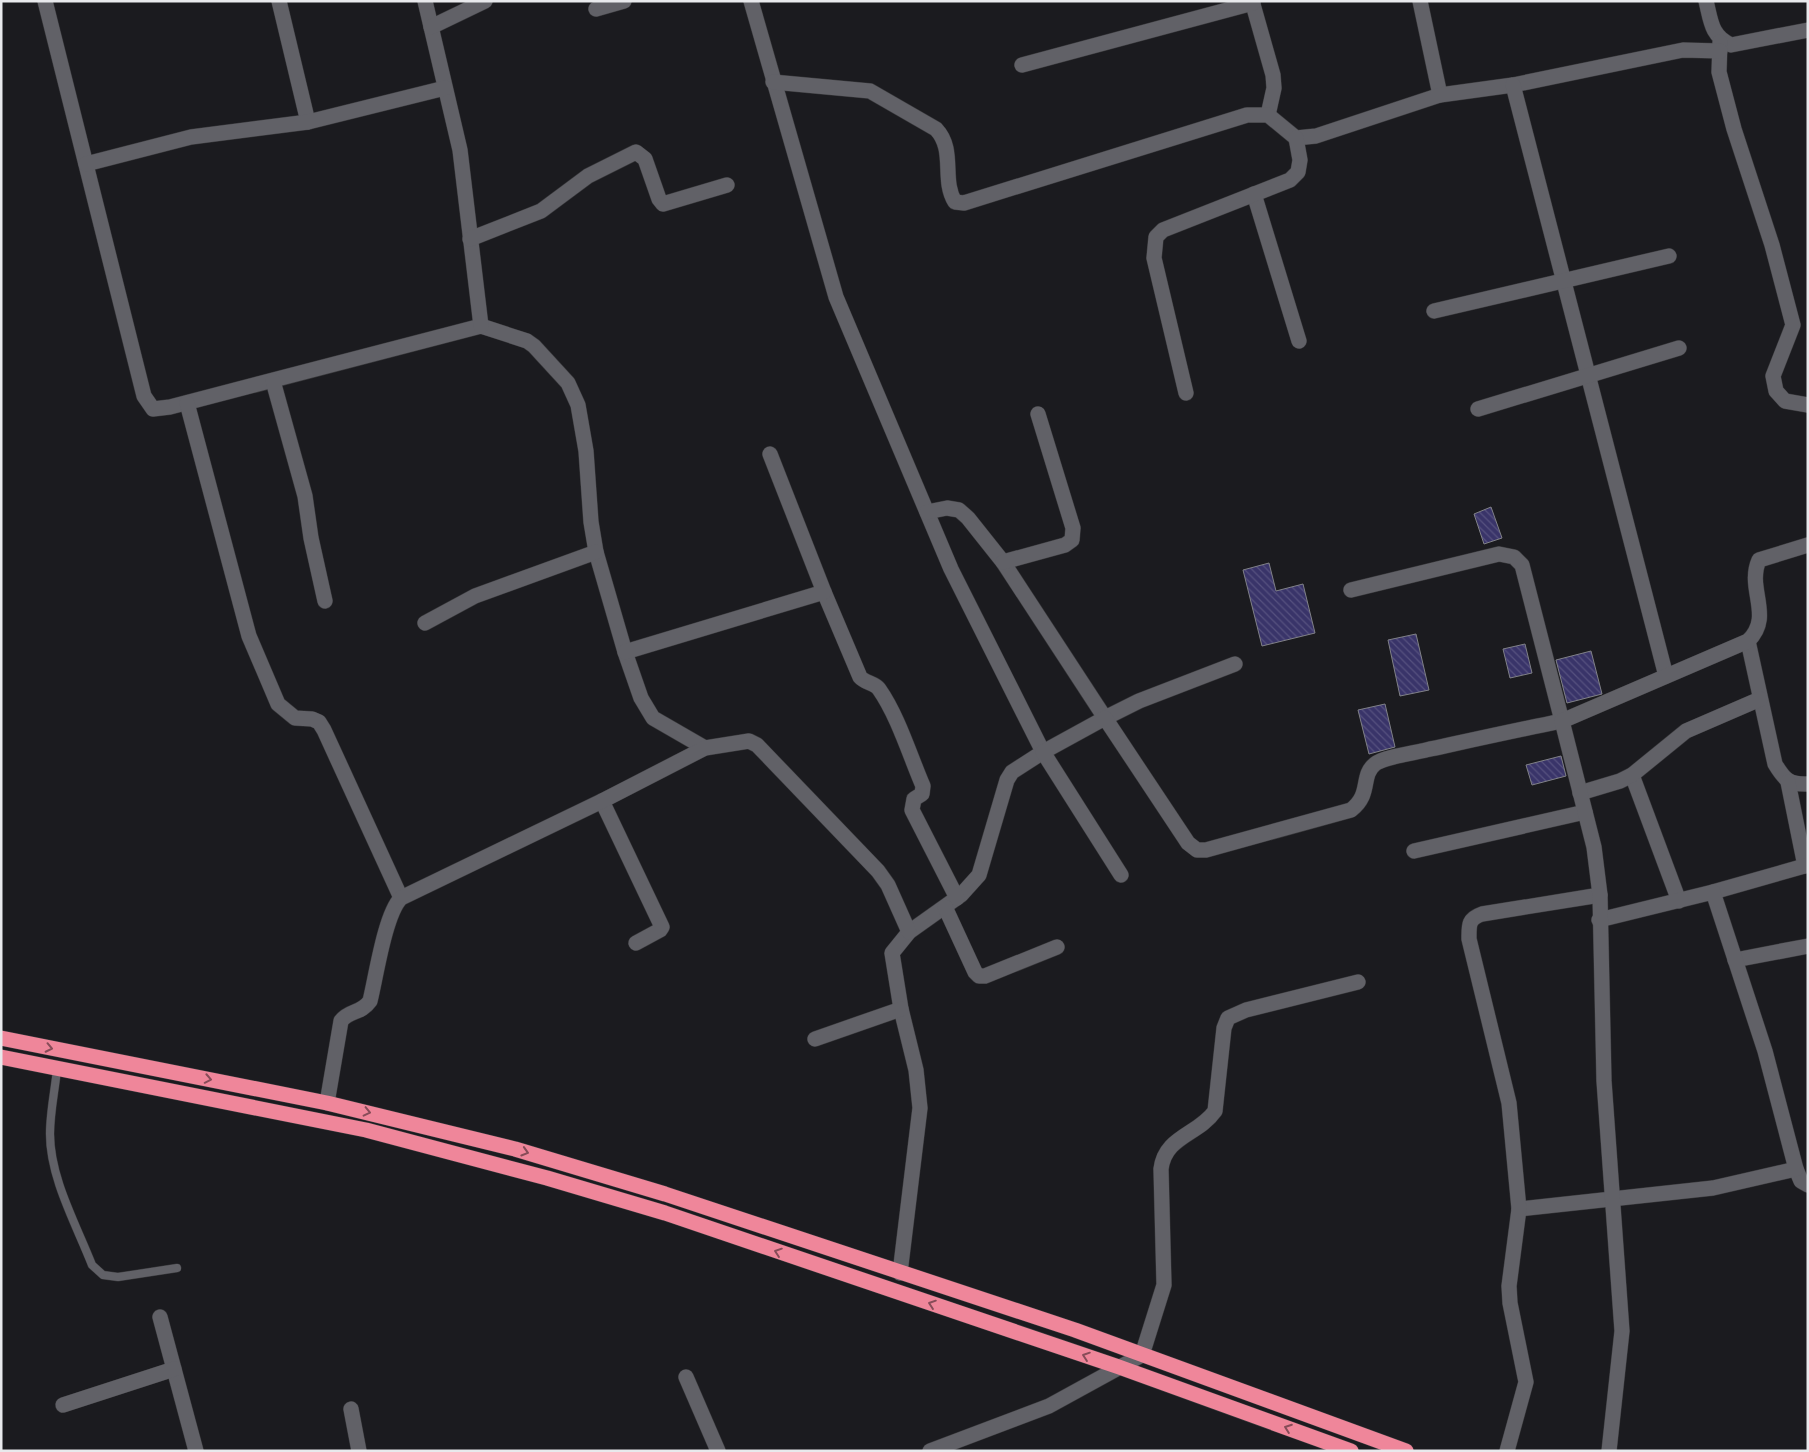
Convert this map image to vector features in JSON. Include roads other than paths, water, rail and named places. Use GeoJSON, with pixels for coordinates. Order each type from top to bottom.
{"type":"FeatureCollection","features":[{"type":"Feature","properties":{"kind":"highway"},"geometry":{"type":"LineString","coordinates":[[1,1038],[327,1103],[414,1123],[543,1157],[664,1194],[1142,1355],[1406,1451]]}},
{"type":"Feature","properties":{"kind":"highway"},"geometry":{"type":"LineString","coordinates":[[1,1057],[366,1130],[457,1152],[665,1214],[1119,1367],[1350,1451]]}},
{"type":"Feature","properties":{"kind":"highway"},"geometry":{"type":"LineString","coordinates":[[1323,1441],[1331,1424]]}},
{"type":"Feature","properties":{"kind":"street"},"geometry":{"type":"LineString","coordinates":[[45,1],[144,396],[153,409],[187,403],[481,326],[527,341],[568,382],[578,405],[586,451],[591,522],[596,552],[625,652],[641,698],[653,718],[705,748]]}},
{"type":"Feature","properties":{"kind":"street"},"geometry":{"type":"LineString","coordinates":[[279,1],[308,122]]}},
{"type":"Feature","properties":{"kind":"street"},"geometry":{"type":"LineString","coordinates":[[425,1],[460,150],[481,326]]}},
{"type":"Feature","properties":{"kind":"street"},"geometry":{"type":"LineString","coordinates":[[430,27],[485,1]]}},
{"type":"Feature","properties":{"kind":"street"},"geometry":{"type":"LineString","coordinates":[[596,9],[624,1]]}},
{"type":"Feature","properties":{"kind":"street"},"geometry":{"type":"LineString","coordinates":[[751,1],[836,297],[951,569],[1044,752],[1121,874]]}},
{"type":"Feature","properties":{"kind":"street"},"geometry":{"type":"LineString","coordinates":[[1420,1],[1440,94]]}},
{"type":"Feature","properties":{"kind":"street"},"geometry":{"type":"LineString","coordinates":[[1706,1],[1714,32],[1720,45],[1719,72],[1734,129],[1772,245],[1793,325],[1773,376],[1776,391],[1785,400],[1808,405]]}},
{"type":"Feature","properties":{"kind":"street"},"geometry":{"type":"LineString","coordinates":[[1022,64],[1252,2],[1273,75],[1274,88],[1268,115]]}},
{"type":"Feature","properties":{"kind":"street"},"geometry":{"type":"LineString","coordinates":[[1296,138],[1316,136],[1440,94],[1513,85],[1683,50],[1731,45],[1808,30]]}},
{"type":"Feature","properties":{"kind":"street"},"geometry":{"type":"LineString","coordinates":[[773,82],[870,91],[936,129],[943,137],[948,150],[951,195],[955,202],[964,203],[1239,117],[1268,115],[1296,138],[1300,160],[1298,172],[1290,180],[1163,230],[1156,236],[1154,258],[1186,394]]}},
{"type":"Feature","properties":{"kind":"street"},"geometry":{"type":"LineString","coordinates":[[1513,85],[1666,676]]}},
{"type":"Feature","properties":{"kind":"street"},"geometry":{"type":"LineString","coordinates":[[86,164],[191,137],[308,122],[445,88]]}},
{"type":"Feature","properties":{"kind":"street"},"geometry":{"type":"LineString","coordinates":[[470,239],[541,211],[595,172],[636,152],[645,160],[659,199],[663,204],[727,185]]}},
{"type":"Feature","properties":{"kind":"street"},"geometry":{"type":"LineString","coordinates":[[1254,194],[1299,341]]}},
{"type":"Feature","properties":{"kind":"street"},"geometry":{"type":"LineString","coordinates":[[1434,311],[1564,279],[1669,256]]}},
{"type":"Feature","properties":{"kind":"street"},"geometry":{"type":"LineString","coordinates":[[1478,409],[1679,348]]}},
{"type":"Feature","properties":{"kind":"street"},"geometry":{"type":"LineString","coordinates":[[272,381],[305,496],[311,538],[325,601]]}},
{"type":"Feature","properties":{"kind":"street"},"geometry":{"type":"LineString","coordinates":[[187,403],[249,636],[278,704],[286,713],[295,718],[312,719],[319,722],[402,898]]}},
{"type":"Feature","properties":{"kind":"street"},"geometry":{"type":"LineString","coordinates":[[1003,562],[1065,546],[1072,540],[1073,528],[1038,414]]}},
{"type":"Feature","properties":{"kind":"street"},"geometry":{"type":"LineString","coordinates":[[770,454],[824,592],[860,676],[864,681],[880,690],[924,790],[914,799],[912,810],[951,902],[975,972],[979,976],[985,976],[1057,947]]}},
{"type":"Feature","properties":{"kind":"street"},"geometry":{"type":"LineString","coordinates":[[927,512],[947,508],[960,510],[1003,562],[1188,844],[1197,850],[1206,850],[1351,810],[1360,803],[1365,793],[1368,772],[1376,763],[1410,753],[1562,721],[1748,641],[1757,633],[1761,621],[1754,570],[1759,560],[1808,545]]}},
{"type":"Feature","properties":{"kind":"street"},"geometry":{"type":"LineString","coordinates":[[425,623],[475,596],[596,552]]}},
{"type":"Feature","properties":{"kind":"street"},"geometry":{"type":"LineString","coordinates":[[1351,590],[1499,554],[1514,557],[1522,565],[1594,847],[1600,895],[1599,920],[1604,1081],[1622,1331],[1609,1451]]}},
{"type":"Feature","properties":{"kind":"street"},"geometry":{"type":"LineString","coordinates":[[625,652],[824,592]]}},
{"type":"Feature","properties":{"kind":"street"},"geometry":{"type":"LineString","coordinates":[[1748,641],[1775,764],[1783,778],[1788,782],[1792,784],[1808,784]]}},
{"type":"Feature","properties":{"kind":"street"},"geometry":{"type":"LineString","coordinates":[[900,1273],[920,1108],[916,1070],[901,1009],[892,953],[909,932],[951,902],[979,875],[1006,780],[1012,772],[1044,752],[1139,701],[1235,664]]}},
{"type":"Feature","properties":{"kind":"street"},"geometry":{"type":"LineString","coordinates":[[1580,793],[1620,781],[1632,775],[1686,731],[1760,699]]}},
{"type":"Feature","properties":{"kind":"street"},"geometry":{"type":"LineString","coordinates":[[327,1103],[341,1021],[344,1016],[366,1008],[370,1002],[395,904],[402,898],[602,801],[705,748],[749,741],[757,744],[878,871],[888,885],[909,932]]}},
{"type":"Feature","properties":{"kind":"street"},"geometry":{"type":"LineString","coordinates":[[1632,775],[1679,901]]}},
{"type":"Feature","properties":{"kind":"street"},"geometry":{"type":"LineString","coordinates":[[1599,920],[1679,901],[1806,865],[1788,782]]}},
{"type":"Feature","properties":{"kind":"street"},"geometry":{"type":"LineString","coordinates":[[602,801],[662,927],[660,930],[636,943]]}},
{"type":"Feature","properties":{"kind":"street"},"geometry":{"type":"LineString","coordinates":[[1414,851],[1585,812]]}},
{"type":"Feature","properties":{"kind":"street"},"geometry":{"type":"LineString","coordinates":[[1712,892],[1765,1051],[1796,1169],[1801,1181],[1808,1185]]}},
{"type":"Feature","properties":{"kind":"street"},"geometry":{"type":"LineString","coordinates":[[1507,1451],[1526,1382],[1510,1303],[1509,1286],[1519,1209],[1509,1103],[1469,939],[1469,923],[1473,917],[1482,914],[1600,895]]}},
{"type":"Feature","properties":{"kind":"street"},"geometry":{"type":"LineString","coordinates":[[1735,960],[1808,946]]}},
{"type":"Feature","properties":{"kind":"street"},"geometry":{"type":"LineString","coordinates":[[930,1451],[1049,1406],[1142,1355],[1164,1285],[1160,1169],[1162,1157],[1170,1146],[1214,1111],[1224,1028],[1228,1018],[1246,1010],[1358,982]]}},
{"type":"Feature","properties":{"kind":"street"},"geometry":{"type":"LineString","coordinates":[[815,1038],[901,1009]]}},
{"type":"Feature","properties":{"kind":"street"},"geometry":{"type":"LineString","coordinates":[[1519,1209],[1612,1197],[1713,1188],[1796,1169]]}},
{"type":"Feature","properties":{"kind":"street"},"geometry":{"type":"LineString","coordinates":[[160,1317],[196,1451]]}},
{"type":"Feature","properties":{"kind":"street"},"geometry":{"type":"LineString","coordinates":[[63,1405],[174,1369]]}},
{"type":"Feature","properties":{"kind":"street"},"geometry":{"type":"LineString","coordinates":[[686,1377],[718,1451]]}},
{"type":"Feature","properties":{"kind":"street"},"geometry":{"type":"LineString","coordinates":[[351,1409],[359,1451]]}},
{"type":"Feature","properties":{"kind":"lane"},"geometry":{"type":"LineString","coordinates":[[57,1069],[50,1134],[52,1154],[59,1180],[92,1265],[103,1275],[118,1277],[177,1268]]}}]}
